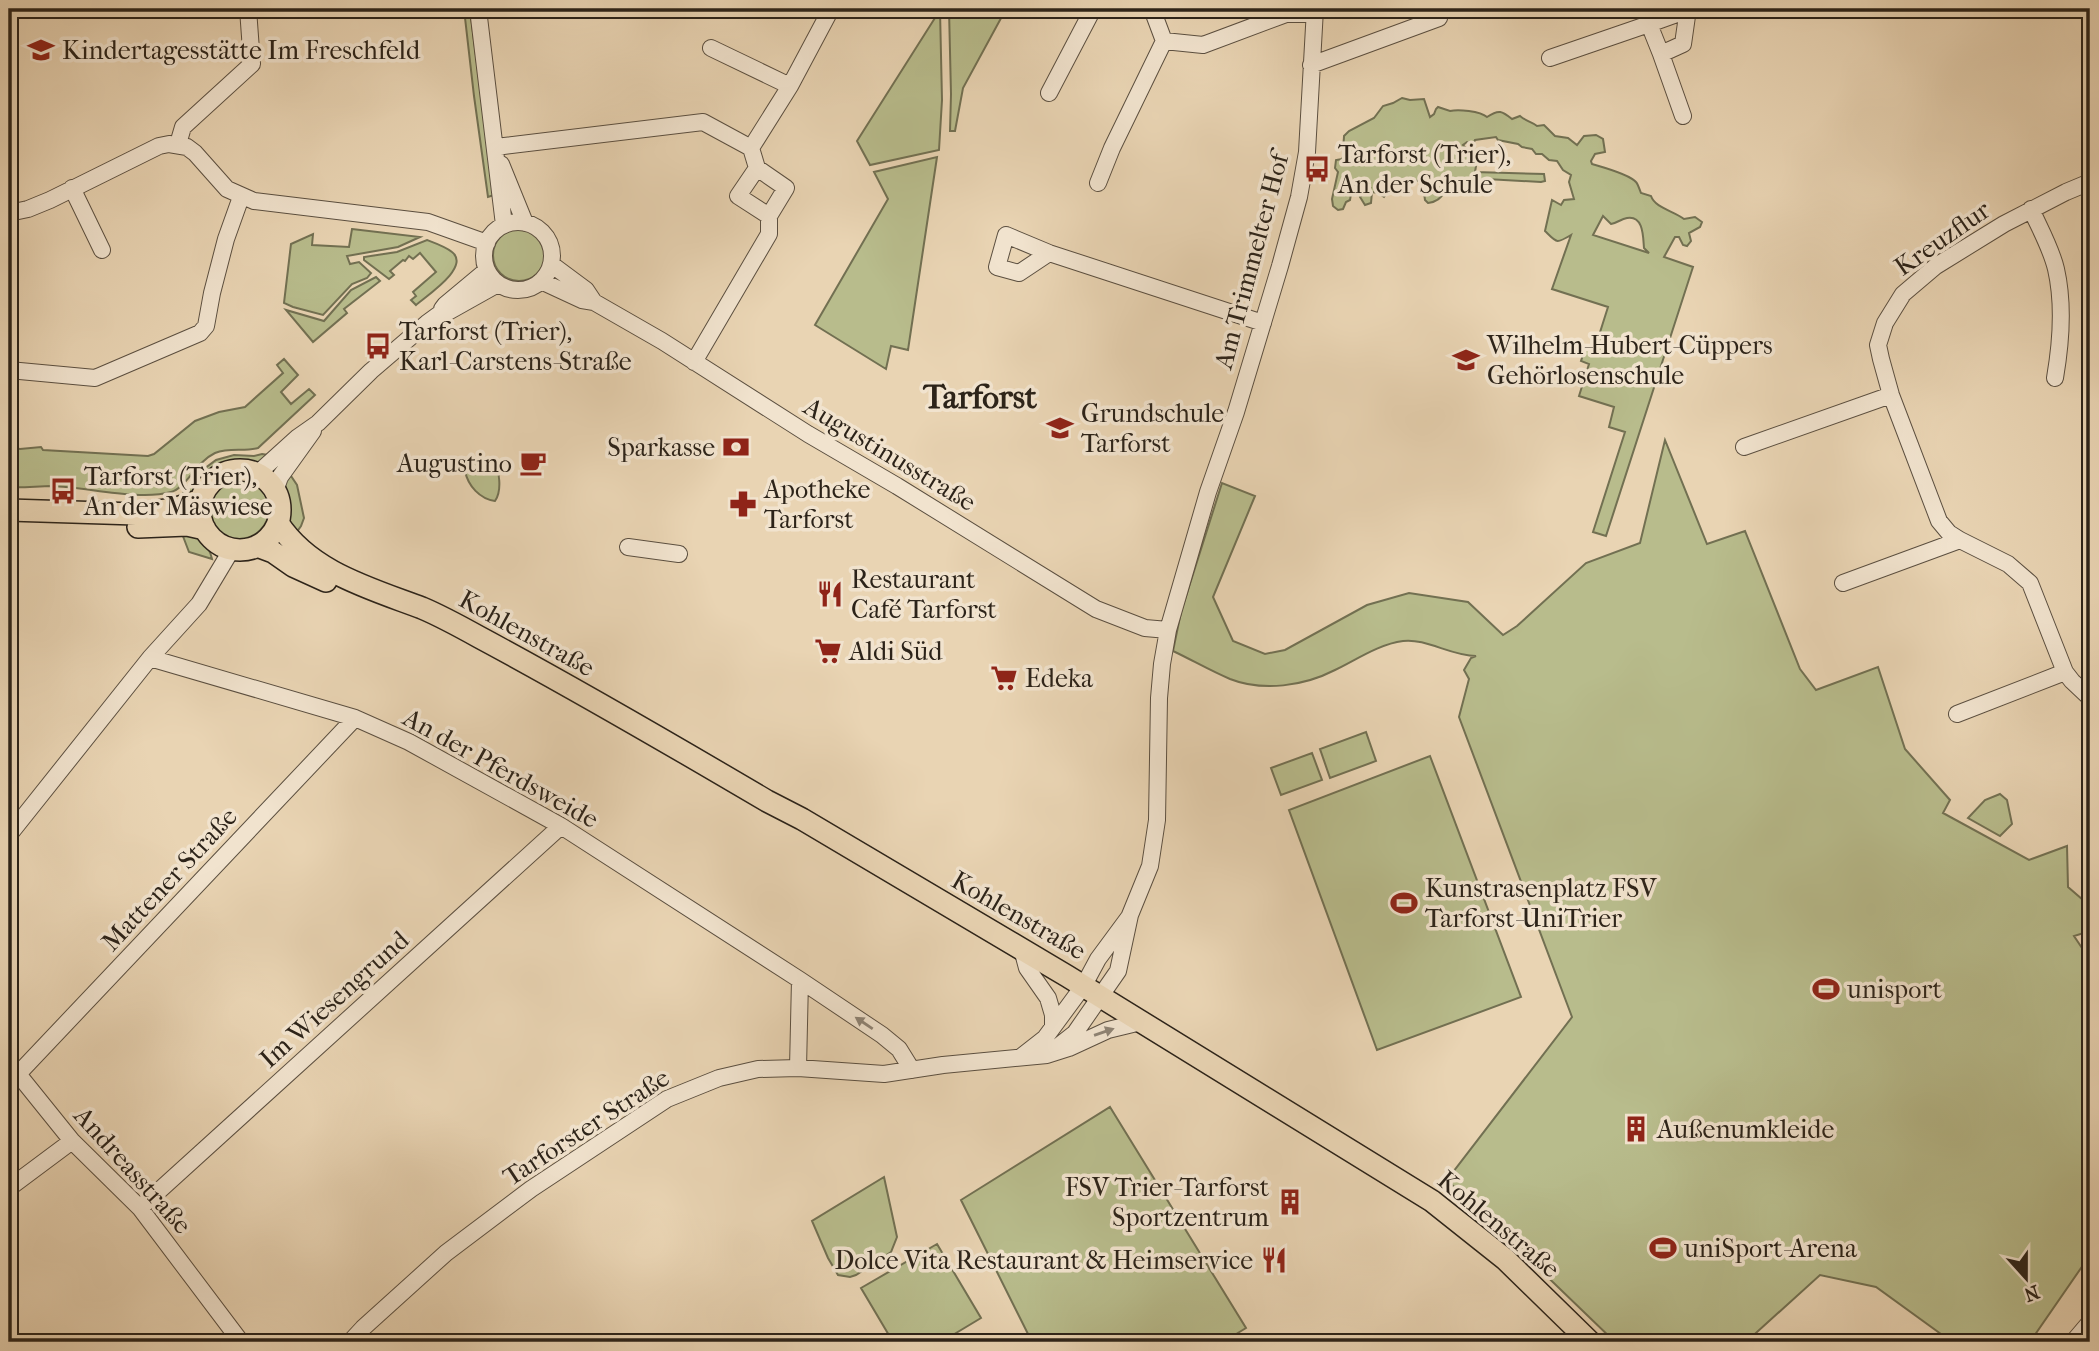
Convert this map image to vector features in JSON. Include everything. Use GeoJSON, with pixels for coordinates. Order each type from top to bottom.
{"type":"FeatureCollection","features":[{"type":"Feature","properties":{"kind":"main road"},"geometry":{"type":"LineString","coordinates":[[247,470],[265,479],[275,491],[280,506],[278,523],[270,537],[257,546],[232,549],[216,542],[205,529],[201,520],[201,500],[205,489],[223,473],[247,470]]}},
{"type":"Feature","properties":{"kind":"main road"},"geometry":{"type":"LineString","coordinates":[[16,511],[136,514],[174,509],[201,500]]}},
{"type":"Feature","properties":{"kind":"main road"},"geometry":{"type":"LineString","coordinates":[[16,511],[71,524],[116,528],[187,525],[205,529]]}},
{"type":"Feature","properties":{"kind":"main road","name":"Kohlenstraße"},"geometry":{"type":"LineString","coordinates":[[278,523],[291,542],[312,560],[382,595]]}},
{"type":"Feature","properties":{"kind":"main road","name":"Kohlenstraße"},"geometry":{"type":"LineString","coordinates":[[257,546],[337,586],[382,595],[424,609],[481,638],[802,819],[1022,949],[1432,1201],[1505,1259],[1590,1342]]}},
{"type":"Feature","properties":{"kind":"street"},"geometry":{"type":"LineString","coordinates":[[178,144],[183,127],[252,64],[248,9]]}},
{"type":"Feature","properties":{"kind":"street"},"geometry":{"type":"LineString","coordinates":[[478,9],[504,225]]}},
{"type":"Feature","properties":{"kind":"street"},"geometry":{"type":"LineString","coordinates":[[1049,93],[1093,9]]}},
{"type":"Feature","properties":{"kind":"street"},"geometry":{"type":"LineString","coordinates":[[1098,183],[1164,41],[1152,9]]}},
{"type":"Feature","properties":{"kind":"street"},"geometry":{"type":"LineString","coordinates":[[1550,58],[1688,9],[1683,44],[1661,54]]}},
{"type":"Feature","properties":{"kind":"street"},"geometry":{"type":"LineString","coordinates":[[751,148],[790,86],[824,11]]}},
{"type":"Feature","properties":{"kind":"street"},"geometry":{"type":"LineString","coordinates":[[1164,41],[1203,45],[1286,14],[1315,11]]}},
{"type":"Feature","properties":{"kind":"street","name":"Am Trimmelter Hof"},"geometry":{"type":"LineString","coordinates":[[1092,991],[1118,971],[1130,915],[1150,866],[1158,807],[1160,698],[1168,630],[1208,492],[1263,323],[1301,185],[1307,152],[1315,11]]}},
{"type":"Feature","properties":{"kind":"street"},"geometry":{"type":"LineString","coordinates":[[1311,65],[1438,18]]}},
{"type":"Feature","properties":{"kind":"street"},"geometry":{"type":"LineString","coordinates":[[1649,24],[1683,116]]}},
{"type":"Feature","properties":{"kind":"street"},"geometry":{"type":"LineString","coordinates":[[712,48],[790,86]]}},
{"type":"Feature","properties":{"kind":"street"},"geometry":{"type":"LineString","coordinates":[[496,150],[704,122],[751,148],[757,168],[786,188],[769,216],[769,234],[694,362]]}},
{"type":"Feature","properties":{"kind":"street"},"geometry":{"type":"LineString","coordinates":[[9,213],[50,200],[159,146],[178,144],[187,146],[227,189],[241,197],[254,201],[428,222],[487,243]]}},
{"type":"Feature","properties":{"kind":"street"},"geometry":{"type":"LineString","coordinates":[[496,150],[525,223]]}},
{"type":"Feature","properties":{"kind":"street"},"geometry":{"type":"LineString","coordinates":[[757,168],[737,196],[769,216]]}},
{"type":"Feature","properties":{"kind":"street","name":"Kreuzflur"},"geometry":{"type":"LineString","coordinates":[[2090,182],[2031,209],[1946,260],[1903,294],[1885,323],[1878,345],[1891,395],[1934,512],[1949,533],[2008,564],[2030,583],[2066,672],[2090,698]]}},
{"type":"Feature","properties":{"kind":"street"},"geometry":{"type":"LineString","coordinates":[[72,188],[102,250]]}},
{"type":"Feature","properties":{"kind":"street"},"geometry":{"type":"LineString","coordinates":[[9,370],[95,378],[200,333],[206,326],[226,239],[241,197]]}},
{"type":"Feature","properties":{"kind":"street","name":"Kreuzflur"},"geometry":{"type":"LineString","coordinates":[[2031,209],[2052,257],[2058,285],[2060,339],[2055,377]]}},
{"type":"Feature","properties":{"kind":"street"},"geometry":{"type":"LineString","coordinates":[[512,222],[525,223],[541,231],[548,241],[552,252],[551,264],[541,281],[528,288],[513,289],[498,284],[487,270],[484,253],[492,234],[504,225],[512,222]]}},
{"type":"Feature","properties":{"kind":"street"},"geometry":{"type":"LineString","coordinates":[[1049,253],[1263,323]]}},
{"type":"Feature","properties":{"kind":"street","name":"Augustinusstraße"},"geometry":{"type":"LineString","coordinates":[[551,264],[586,290],[594,302]]}},
{"type":"Feature","properties":{"kind":"street"},"geometry":{"type":"LineString","coordinates":[[257,474],[318,423],[371,371],[487,270]]}},
{"type":"Feature","properties":{"kind":"street","name":"Augustinusstraße"},"geometry":{"type":"LineString","coordinates":[[541,281],[582,300],[594,302],[662,341],[808,434],[1096,609],[1145,628],[1168,630]]}},
{"type":"Feature","properties":{"kind":"street"},"geometry":{"type":"LineString","coordinates":[[438,315],[449,312],[498,284]]}},
{"type":"Feature","properties":{"kind":"street"},"geometry":{"type":"LineString","coordinates":[[1744,447],[1891,395]]}},
{"type":"Feature","properties":{"kind":"street"},"geometry":{"type":"LineString","coordinates":[[275,491],[280,477],[318,423]]}},
{"type":"Feature","properties":{"kind":"street"},"geometry":{"type":"LineString","coordinates":[[1843,583],[1960,540]]}},
{"type":"Feature","properties":{"kind":"street"},"geometry":{"type":"LineString","coordinates":[[628,547],[679,554]]}},
{"type":"Feature","properties":{"kind":"street"},"geometry":{"type":"LineString","coordinates":[[9,835],[150,658],[199,604],[232,549]]}},
{"type":"Feature","properties":{"kind":"street","name":"An der Pferdsweide"},"geometry":{"type":"LineString","coordinates":[[150,658],[355,718],[409,742],[561,826],[800,980],[882,1035],[899,1049],[912,1070]]}},
{"type":"Feature","properties":{"kind":"street"},"geometry":{"type":"LineString","coordinates":[[1957,714],[2066,672]]}},
{"type":"Feature","properties":{"kind":"street","name":"Mattener Straße"},"geometry":{"type":"LineString","coordinates":[[13,1072],[355,718]]}},
{"type":"Feature","properties":{"kind":"street","name":"Im Wiesengrund"},"geometry":{"type":"LineString","coordinates":[[140,1208],[561,826]]}},
{"type":"Feature","properties":{"kind":"street","name":"Am Trimmelter Hof"},"geometry":{"type":"LineString","coordinates":[[1092,991],[1104,951],[1130,915]]}},
{"type":"Feature","properties":{"kind":"street"},"geometry":{"type":"LineString","coordinates":[[1022,949],[1027,968],[1048,998],[1053,1027]]}},
{"type":"Feature","properties":{"kind":"street"},"geometry":{"type":"LineString","coordinates":[[798,1068],[800,980]]}},
{"type":"Feature","properties":{"kind":"street"},"geometry":{"type":"LineString","coordinates":[[1020,1058],[1045,1038],[1053,1027],[1092,991]]}},
{"type":"Feature","properties":{"kind":"street"},"geometry":{"type":"LineString","coordinates":[[1047,1055],[1075,1033],[1092,991]]}},
{"type":"Feature","properties":{"kind":"street","name":"Tarforster Straße"},"geometry":{"type":"LineString","coordinates":[[350,1342],[446,1253],[531,1189],[667,1099],[719,1078],[758,1069],[798,1068],[884,1073],[1047,1055],[1108,1030],[1142,1022]]}},
{"type":"Feature","properties":{"kind":"street","name":"Andreasstraße"},"geometry":{"type":"LineString","coordinates":[[13,1072],[72,1141],[140,1208],[241,1342]]}},
{"type":"Feature","properties":{"kind":"street"},"geometry":{"type":"LineString","coordinates":[[9,1188],[72,1141]]}},
{"type":"Feature","properties":{"kind":"street"},"geometry":{"type":"LineString","coordinates":[[2073,1342],[2090,1322]]}},
{"type":"Feature","properties":{"kind":"green space"},"geometry":{"type":"Polygon","coordinates":[[[464,9],[470,9],[494,195],[488,197],[474,96],[464,9]]]}},
{"type":"Feature","properties":{"kind":"green space"},"geometry":{"type":"Polygon","coordinates":[[[949,9],[1006,9],[963,88],[955,131],[950,131],[949,9]]]}},
{"type":"Feature","properties":{"kind":"green space"},"geometry":{"type":"Polygon","coordinates":[[[940,10],[942,100],[939,150],[870,165],[857,141],[940,10]]]}},
{"type":"Feature","properties":{"kind":"green space"},"geometry":{"type":"Polygon","coordinates":[[[1402,98],[1424,99],[1430,117],[1438,107],[1450,111],[1474,112],[1487,117],[1498,112],[1512,119],[1520,116],[1537,126],[1544,125],[1555,136],[1568,138],[1577,145],[1584,136],[1596,135],[1603,139],[1605,152],[1595,154],[1592,164],[1628,176],[1636,182],[1641,193],[1651,196],[1661,206],[1684,219],[1695,217],[1702,222],[1700,227],[1689,233],[1691,241],[1687,246],[1683,245],[1679,237],[1675,237],[1664,257],[1693,267],[1606,536],[1593,532],[1625,432],[1609,427],[1614,407],[1579,396],[1589,364],[1581,361],[1586,346],[1595,348],[1608,307],[1552,289],[1571,235],[1557,241],[1545,231],[1552,200],[1561,205],[1564,200],[1574,199],[1569,182],[1571,175],[1563,170],[1557,161],[1536,154],[1532,149],[1498,140],[1496,137],[1475,140],[1473,144],[1467,142],[1463,145],[1468,151],[1478,150],[1480,155],[1475,172],[1544,174],[1545,181],[1486,179],[1444,192],[1438,200],[1428,203],[1420,181],[1402,179],[1392,188],[1387,186],[1384,197],[1372,192],[1371,203],[1365,205],[1360,197],[1370,188],[1356,184],[1352,188],[1350,200],[1343,209],[1338,210],[1333,206],[1332,199],[1338,172],[1335,168],[1336,160],[1342,159],[1344,155],[1344,136],[1374,118],[1383,106],[1402,98]],[[1603,216],[1593,235],[1649,253],[1644,248],[1642,228],[1637,220],[1627,218],[1611,224],[1603,216]]]}},
{"type":"Feature","properties":{"kind":"green space"},"geometry":{"type":"Polygon","coordinates":[[[937,157],[908,350],[891,346],[886,369],[815,325],[888,199],[874,172],[937,157]]]}},
{"type":"Feature","properties":{"kind":"green space"},"geometry":{"type":"Polygon","coordinates":[[[352,229],[420,237],[398,247],[347,256],[350,264],[359,262],[371,273],[367,278],[352,284],[323,315],[284,303],[291,244],[313,234],[312,245],[349,247],[352,229]]]}},
{"type":"Feature","properties":{"kind":"green space"},"geometry":{"type":"Polygon","coordinates":[[[519,229],[529,231],[537,237],[543,245],[543,265],[537,273],[529,279],[519,281],[509,279],[501,273],[495,265],[493,255],[495,245],[501,237],[509,231],[519,229]]]}},
{"type":"Feature","properties":{"kind":"green space"},"geometry":{"type":"Polygon","coordinates":[[[427,240],[452,252],[456,265],[445,281],[416,305],[411,300],[416,296],[413,292],[436,272],[420,253],[413,259],[409,256],[403,260],[390,271],[394,275],[389,279],[364,260],[364,257],[397,252],[427,240]]]}},
{"type":"Feature","properties":{"kind":"green space"},"geometry":{"type":"Polygon","coordinates":[[[376,277],[380,281],[344,309],[347,313],[313,342],[286,310],[324,321],[351,290],[376,277]]]}},
{"type":"Feature","properties":{"kind":"green space"},"geometry":{"type":"Polygon","coordinates":[[[284,359],[298,375],[281,392],[291,404],[309,389],[315,395],[258,448],[215,453],[202,462],[176,490],[144,495],[52,486],[9,487],[9,447],[148,456],[195,421],[219,412],[245,407],[283,373],[277,365],[284,359]]]}},
{"type":"Feature","properties":{"kind":"green space","name":"unisport"},"geometry":{"type":"Polygon","coordinates":[[[1665,440],[1707,544],[1745,531],[1800,669],[1816,690],[1878,667],[1905,749],[1950,800],[1943,813],[2029,860],[2067,846],[2068,887],[2090,906],[2090,931],[2074,936],[2090,960],[2090,1255],[2030,1342],[1952,1342],[1876,1287],[1820,1275],[1746,1342],[1615,1342],[1447,1180],[1572,1017],[1459,717],[1469,679],[1464,670],[1471,658],[1476,656],[1421,642],[1403,641],[1376,649],[1323,676],[1270,686],[1230,679],[1173,651],[1181,612],[1222,483],[1255,496],[1213,597],[1233,641],[1265,654],[1285,650],[1367,605],[1409,593],[1468,602],[1503,635],[1517,626],[1586,563],[1640,543],[1665,440]]]}},
{"type":"Feature","properties":{"kind":"green space"},"geometry":{"type":"Polygon","coordinates":[[[234,455],[268,455],[260,462],[229,463],[217,468],[206,476],[194,494],[179,498],[200,472],[216,460],[234,455]]]}},
{"type":"Feature","properties":{"kind":"green space"},"geometry":{"type":"Polygon","coordinates":[[[484,459],[493,460],[497,469],[499,486],[495,501],[484,498],[476,491],[465,471],[470,463],[484,459]]]}},
{"type":"Feature","properties":{"kind":"green space"},"geometry":{"type":"Polygon","coordinates":[[[289,473],[297,485],[304,518],[294,536],[284,520],[286,507],[283,488],[289,473]]]}},
{"type":"Feature","properties":{"kind":"green space"},"geometry":{"type":"Polygon","coordinates":[[[233,479],[245,479],[264,492],[269,509],[267,521],[256,534],[245,539],[233,539],[214,526],[209,515],[209,503],[222,484],[233,479]]]}},
{"type":"Feature","properties":{"kind":"green space"},"geometry":{"type":"Polygon","coordinates":[[[181,531],[201,540],[212,559],[189,552],[181,531]]]}},
{"type":"Feature","properties":{"kind":"green space"},"geometry":{"type":"Polygon","coordinates":[[[1366,732],[1376,761],[1330,778],[1320,749],[1366,732]]]}},
{"type":"Feature","properties":{"kind":"green space"},"geometry":{"type":"Polygon","coordinates":[[[1312,753],[1322,780],[1281,795],[1271,768],[1312,753]]]}},
{"type":"Feature","properties":{"kind":"green space","name":"Kunstrasenplatz FSV Tarforst-UniTrier"},"geometry":{"type":"Polygon","coordinates":[[[1430,756],[1521,997],[1377,1050],[1289,810],[1430,756]]]}},
{"type":"Feature","properties":{"kind":"green space"},"geometry":{"type":"Polygon","coordinates":[[[2000,794],[2007,800],[2012,824],[2000,836],[1968,818],[1985,800],[2000,794]]]}},
{"type":"Feature","properties":{"kind":"green space"},"geometry":{"type":"Polygon","coordinates":[[[1110,1107],[1246,1328],[1223,1342],[1032,1342],[961,1200],[1110,1107]]]}},
{"type":"Feature","properties":{"kind":"green space"},"geometry":{"type":"Polygon","coordinates":[[[884,1177],[897,1237],[891,1252],[856,1275],[838,1275],[812,1221],[884,1177]]]}},
{"type":"Feature","properties":{"kind":"green space"},"geometry":{"type":"Polygon","coordinates":[[[937,1244],[981,1318],[941,1342],[893,1342],[861,1288],[937,1244]]]}},
{"type":"Feature","properties":{"kind":"place","name":"Kindertagesstätte Im Freschfeld"},"geometry":{"type":"Point","coordinates":[41,50]}},
{"type":"Feature","properties":{"kind":"place","name":"Tarforst (Trier), An der Schule"},"geometry":{"type":"Point","coordinates":[1317,169]}},
{"type":"Feature","properties":{"kind":"place","name":"Tarforst (Trier), Karl-Carstens-Straße"},"geometry":{"type":"Point","coordinates":[378,346]}},
{"type":"Feature","properties":{"kind":"place","name":"Wilhelm-Hubert-Cüppers Gehörlosenschule"},"geometry":{"type":"Point","coordinates":[1466,360]}},
{"type":"Feature","properties":{"kind":"place","name":"Grundschule Tarforst"},"geometry":{"type":"Point","coordinates":[1060,428]}},
{"type":"Feature","properties":{"kind":"place","name":"Sparkasse"},"geometry":{"type":"Point","coordinates":[736,447]}},
{"type":"Feature","properties":{"kind":"place","name":"Augustino"},"geometry":{"type":"Point","coordinates":[533,463]}},
{"type":"Feature","properties":{"kind":"place","name":"Tarforst (Trier), An der Mäswiese"},"geometry":{"type":"Point","coordinates":[63,491]}},
{"type":"Feature","properties":{"kind":"place","name":"Apotheke Tarforst"},"geometry":{"type":"Point","coordinates":[743,504]}},
{"type":"Feature","properties":{"kind":"place","name":"Restaurant Café Tarforst"},"geometry":{"type":"Point","coordinates":[830,594]}},
{"type":"Feature","properties":{"kind":"place","name":"Aldi Süd"},"geometry":{"type":"Point","coordinates":[828,651]}},
{"type":"Feature","properties":{"kind":"place","name":"Edeka"},"geometry":{"type":"Point","coordinates":[1004,678]}},
{"type":"Feature","properties":{"kind":"place","name":"Kunstrasenplatz FSV Tarforst-UniTrier"},"geometry":{"type":"Point","coordinates":[1404,903]}},
{"type":"Feature","properties":{"kind":"place","name":"unisport"},"geometry":{"type":"Point","coordinates":[1826,989]}},
{"type":"Feature","properties":{"kind":"place","name":"Außenumkleide"},"geometry":{"type":"Point","coordinates":[1636,1129]}},
{"type":"Feature","properties":{"kind":"place","name":"FSV Trier-Tarforst Sportzentrum"},"geometry":{"type":"Point","coordinates":[1290,1202]}},
{"type":"Feature","properties":{"kind":"place","name":"uniSport-Arena"},"geometry":{"type":"Point","coordinates":[1663,1248]}},
{"type":"Feature","properties":{"kind":"place","name":"Dolce Vita Restaurant & Heimservice"},"geometry":{"type":"Point","coordinates":[1274,1260]}},
{"type":"Feature","properties":{"kind":"district","name":"Tarforst"},"geometry":{"type":"Point","coordinates":[980,396]}}]}
